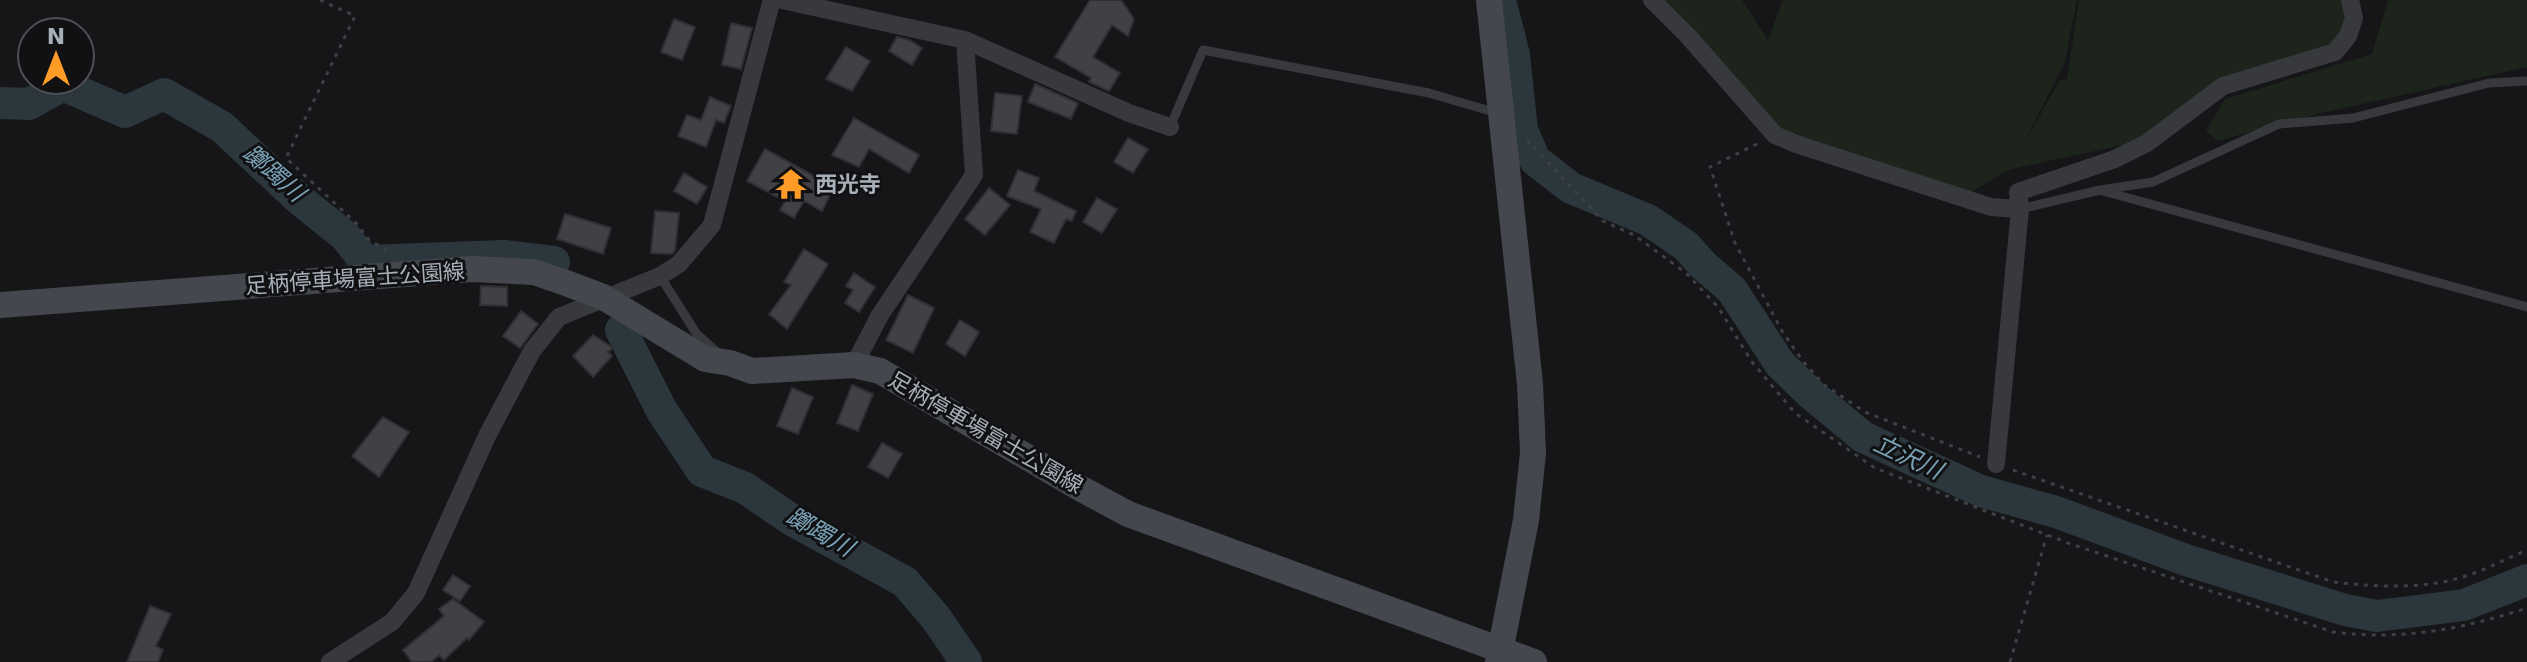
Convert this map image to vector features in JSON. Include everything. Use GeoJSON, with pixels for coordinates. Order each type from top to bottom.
{"type":"FeatureCollection","features":[{"type":"Feature","properties":{"kind":"main road"},"geometry":{"type":"LineString","coordinates":[[1489,0],[1530,384],[1533,453],[1526,520],[1500,656]]}},
{"type":"Feature","properties":{"kind":"main road","name":"足柄停車場富士公園線"},"geometry":{"type":"LineString","coordinates":[[0,305],[471,269],[534,272],[603,297],[705,359],[752,371],[854,365],[880,371],[1128,514],[1500,656],[1534,662]]}},
{"type":"Feature","properties":{"kind":"street"},"geometry":{"type":"LineString","coordinates":[[1652,0],[1775,135],[1991,207],[2020,209]]}},
{"type":"Feature","properties":{"kind":"street"},"geometry":{"type":"LineString","coordinates":[[1996,464],[2020,209],[2018,192],[2115,159],[2147,143],[2223,86],[2335,52],[2348,36],[2354,18],[2350,0]]}},
{"type":"Feature","properties":{"kind":"street"},"geometry":{"type":"LineString","coordinates":[[330,662],[392,622],[416,593],[487,436],[532,351],[559,317],[660,276],[679,264],[712,225],[772,1],[965,40],[1129,113],[1170,127]]}},
{"type":"Feature","properties":{"kind":"street"},"geometry":{"type":"LineString","coordinates":[[854,365],[880,315],[974,175],[965,40]]}},
{"type":"Feature","properties":{"kind":"lane"},"geometry":{"type":"LineString","coordinates":[[1170,127],[1203,50],[1429,93],[1502,115]]}},
{"type":"Feature","properties":{"kind":"lane"},"geometry":{"type":"LineString","coordinates":[[2020,209],[2100,190],[2153,182],[2279,124],[2353,118],[2489,83],[2527,81]]}},
{"type":"Feature","properties":{"kind":"lane"},"geometry":{"type":"LineString","coordinates":[[2100,190],[2527,307]]}},
{"type":"Feature","properties":{"kind":"lane"},"geometry":{"type":"LineString","coordinates":[[660,276],[696,333],[730,363]]}},
{"type":"Feature","properties":{"kind":"path"},"geometry":{"type":"LineString","coordinates":[[320,0],[355,16],[286,158],[356,223],[369,240],[391,251]]}},
{"type":"Feature","properties":{"kind":"path"},"geometry":{"type":"LineString","coordinates":[[1502,115],[1603,221],[1634,235],[1686,273],[1718,307],[1752,362],[1795,413],[1875,468],[2047,535],[2333,632],[2360,636],[2417,634],[2477,625],[2527,608]]}},
{"type":"Feature","properties":{"kind":"path"},"geometry":{"type":"LineString","coordinates":[[1775,135],[1710,167],[1735,243],[1782,331],[1823,384],[1865,412],[1996,464],[2333,582],[2372,587],[2416,586],[2466,576],[2527,550]]}},
{"type":"Feature","properties":{"kind":"path"},"geometry":{"type":"LineString","coordinates":[[2010,662],[2047,535]]}},
{"type":"Feature","properties":{"kind":"shaded area"},"geometry":{"type":"Polygon","coordinates":[[[1662,0],[1742,0],[1768,40],[1783,0],[2077,0],[2065,62],[2023,145],[2060,80],[2067,79],[2079,0],[2347,0],[2354,18],[2330,50],[2231,80],[2132,143],[2008,170],[1953,203],[1792,139],[1688,36],[1662,0]]]}},
{"type":"Feature","properties":{"kind":"shaded area"},"geometry":{"type":"Polygon","coordinates":[[[2388,0],[2527,0],[2527,67],[2300,118],[2218,141],[2206,131],[2225,99],[2372,54],[2388,0]]]}},
{"type":"Feature","properties":{"kind":"building"},"geometry":{"type":"Polygon","coordinates":[[[1090,0],[1121,0],[1134,19],[1128,36],[1112,25],[1093,57],[1120,73],[1109,91],[1089,82],[1091,78],[1055,57],[1090,0]]]}},
{"type":"Feature","properties":{"kind":"building"},"geometry":{"type":"Polygon","coordinates":[[[674,19],[695,27],[682,60],[661,52],[674,19]]]}},
{"type":"Feature","properties":{"kind":"building"},"geometry":{"type":"Polygon","coordinates":[[[731,23],[752,28],[741,69],[722,65],[731,23]]]}},
{"type":"Feature","properties":{"kind":"building"},"geometry":{"type":"Polygon","coordinates":[[[897,37],[922,48],[912,65],[889,51],[897,37]]]}},
{"type":"Feature","properties":{"kind":"building"},"geometry":{"type":"Polygon","coordinates":[[[846,47],[870,61],[852,91],[826,79],[846,47]]]}},
{"type":"Feature","properties":{"kind":"building"},"geometry":{"type":"Polygon","coordinates":[[[1035,84],[1078,103],[1071,119],[1028,102],[1035,84]]]}},
{"type":"Feature","properties":{"kind":"building"},"geometry":{"type":"Polygon","coordinates":[[[995,93],[1022,96],[1017,134],[991,131],[995,93]]]}},
{"type":"Feature","properties":{"kind":"building"},"geometry":{"type":"Polygon","coordinates":[[[710,97],[731,106],[724,123],[716,120],[706,147],[678,136],[687,115],[701,120],[710,97]]]}},
{"type":"Feature","properties":{"kind":"building"},"geometry":{"type":"Polygon","coordinates":[[[854,118],[919,155],[909,173],[869,149],[859,167],[832,155],[854,118]]]}},
{"type":"Feature","properties":{"kind":"building"},"geometry":{"type":"Polygon","coordinates":[[[1128,138],[1148,149],[1133,173],[1114,162],[1128,138]]]}},
{"type":"Feature","properties":{"kind":"building","name":"西光寺"},"geometry":{"type":"Polygon","coordinates":[[[765,149],[834,187],[822,211],[804,201],[794,218],[780,210],[785,201],[747,181],[765,149]]]}},
{"type":"Feature","properties":{"kind":"building"},"geometry":{"type":"Polygon","coordinates":[[[1018,170],[1039,178],[1034,191],[1076,211],[1072,221],[1066,219],[1054,243],[1030,232],[1041,209],[1007,196],[1018,170]]]}},
{"type":"Feature","properties":{"kind":"building"},"geometry":{"type":"Polygon","coordinates":[[[684,173],[707,187],[697,204],[674,191],[684,173]]]}},
{"type":"Feature","properties":{"kind":"building"},"geometry":{"type":"Polygon","coordinates":[[[989,188],[1010,205],[985,235],[965,219],[989,188]]]}},
{"type":"Feature","properties":{"kind":"building"},"geometry":{"type":"Polygon","coordinates":[[[1097,198],[1117,209],[1102,233],[1083,222],[1097,198]]]}},
{"type":"Feature","properties":{"kind":"building"},"geometry":{"type":"Polygon","coordinates":[[[655,211],[679,213],[672,254],[651,253],[655,211]]]}},
{"type":"Feature","properties":{"kind":"building"},"geometry":{"type":"Polygon","coordinates":[[[565,214],[611,228],[603,254],[557,239],[565,214]]]}},
{"type":"Feature","properties":{"kind":"building"},"geometry":{"type":"Polygon","coordinates":[[[804,249],[828,264],[787,329],[769,314],[791,285],[784,282],[804,249]]]}},
{"type":"Feature","properties":{"kind":"building"},"geometry":{"type":"Polygon","coordinates":[[[854,273],[875,287],[859,312],[845,303],[853,290],[846,286],[854,273]]]}},
{"type":"Feature","properties":{"kind":"building"},"geometry":{"type":"Polygon","coordinates":[[[481,286],[507,287],[507,306],[480,305],[481,286]]]}},
{"type":"Feature","properties":{"kind":"building"},"geometry":{"type":"Polygon","coordinates":[[[908,295],[934,308],[913,353],[886,340],[908,295]]]}},
{"type":"Feature","properties":{"kind":"building"},"geometry":{"type":"Polygon","coordinates":[[[521,311],[538,324],[520,348],[503,336],[521,311]]]}},
{"type":"Feature","properties":{"kind":"building"},"geometry":{"type":"Polygon","coordinates":[[[960,320],[979,332],[965,356],[946,344],[960,320]]]}},
{"type":"Feature","properties":{"kind":"building"},"geometry":{"type":"Polygon","coordinates":[[[593,335],[613,348],[608,352],[612,356],[593,377],[573,356],[593,335]]]}},
{"type":"Feature","properties":{"kind":"building"},"geometry":{"type":"Polygon","coordinates":[[[852,385],[873,394],[858,431],[837,423],[852,385]]]}},
{"type":"Feature","properties":{"kind":"building"},"geometry":{"type":"Polygon","coordinates":[[[792,388],[813,397],[798,434],[777,426],[792,388]]]}},
{"type":"Feature","properties":{"kind":"building"},"geometry":{"type":"Polygon","coordinates":[[[383,417],[409,432],[379,477],[352,456],[383,417]]]}},
{"type":"Feature","properties":{"kind":"building"},"geometry":{"type":"Polygon","coordinates":[[[882,443],[902,454],[888,478],[868,467],[882,443]]]}},
{"type":"Feature","properties":{"kind":"building"},"geometry":{"type":"Polygon","coordinates":[[[453,575],[470,586],[460,601],[443,590],[453,575]]]}},
{"type":"Feature","properties":{"kind":"building"},"geometry":{"type":"Polygon","coordinates":[[[453,599],[484,622],[469,640],[467,638],[444,660],[439,655],[431,662],[412,662],[403,650],[444,616],[439,609],[453,599]]]}},
{"type":"Feature","properties":{"kind":"building"},"geometry":{"type":"Polygon","coordinates":[[[150,606],[171,614],[156,646],[163,650],[158,662],[127,662],[150,606]]]}},
{"type":"Feature","properties":{"kind":"waterway","name":"立沢川"},"geometry":{"type":"LineString","coordinates":[[1500,0],[1514,55],[1522,130],[1535,160],[1571,188],[1648,220],[1686,246],[1732,290],[1780,364],[1863,437],[1981,491],[2056,512],[2186,560],[2345,610],[2377,616],[2464,605],[2527,580]]}},
{"type":"Feature","properties":{"kind":"waterway","name":"躑躅川"},"geometry":{"type":"LineString","coordinates":[[0,103],[29,104],[63,85],[125,112],[164,94],[222,127],[299,199],[345,236],[365,261],[504,256],[554,262]]}},
{"type":"Feature","properties":{"kind":"waterway","name":"躑躅川"},"geometry":{"type":"LineString","coordinates":[[621,330],[662,411],[702,471],[745,488],[792,520],[905,582],[936,618],[966,662]]}},
{"type":"Feature","properties":{"kind":"place","name":"西光寺"},"geometry":{"type":"Point","coordinates":[791,184]}}]}
